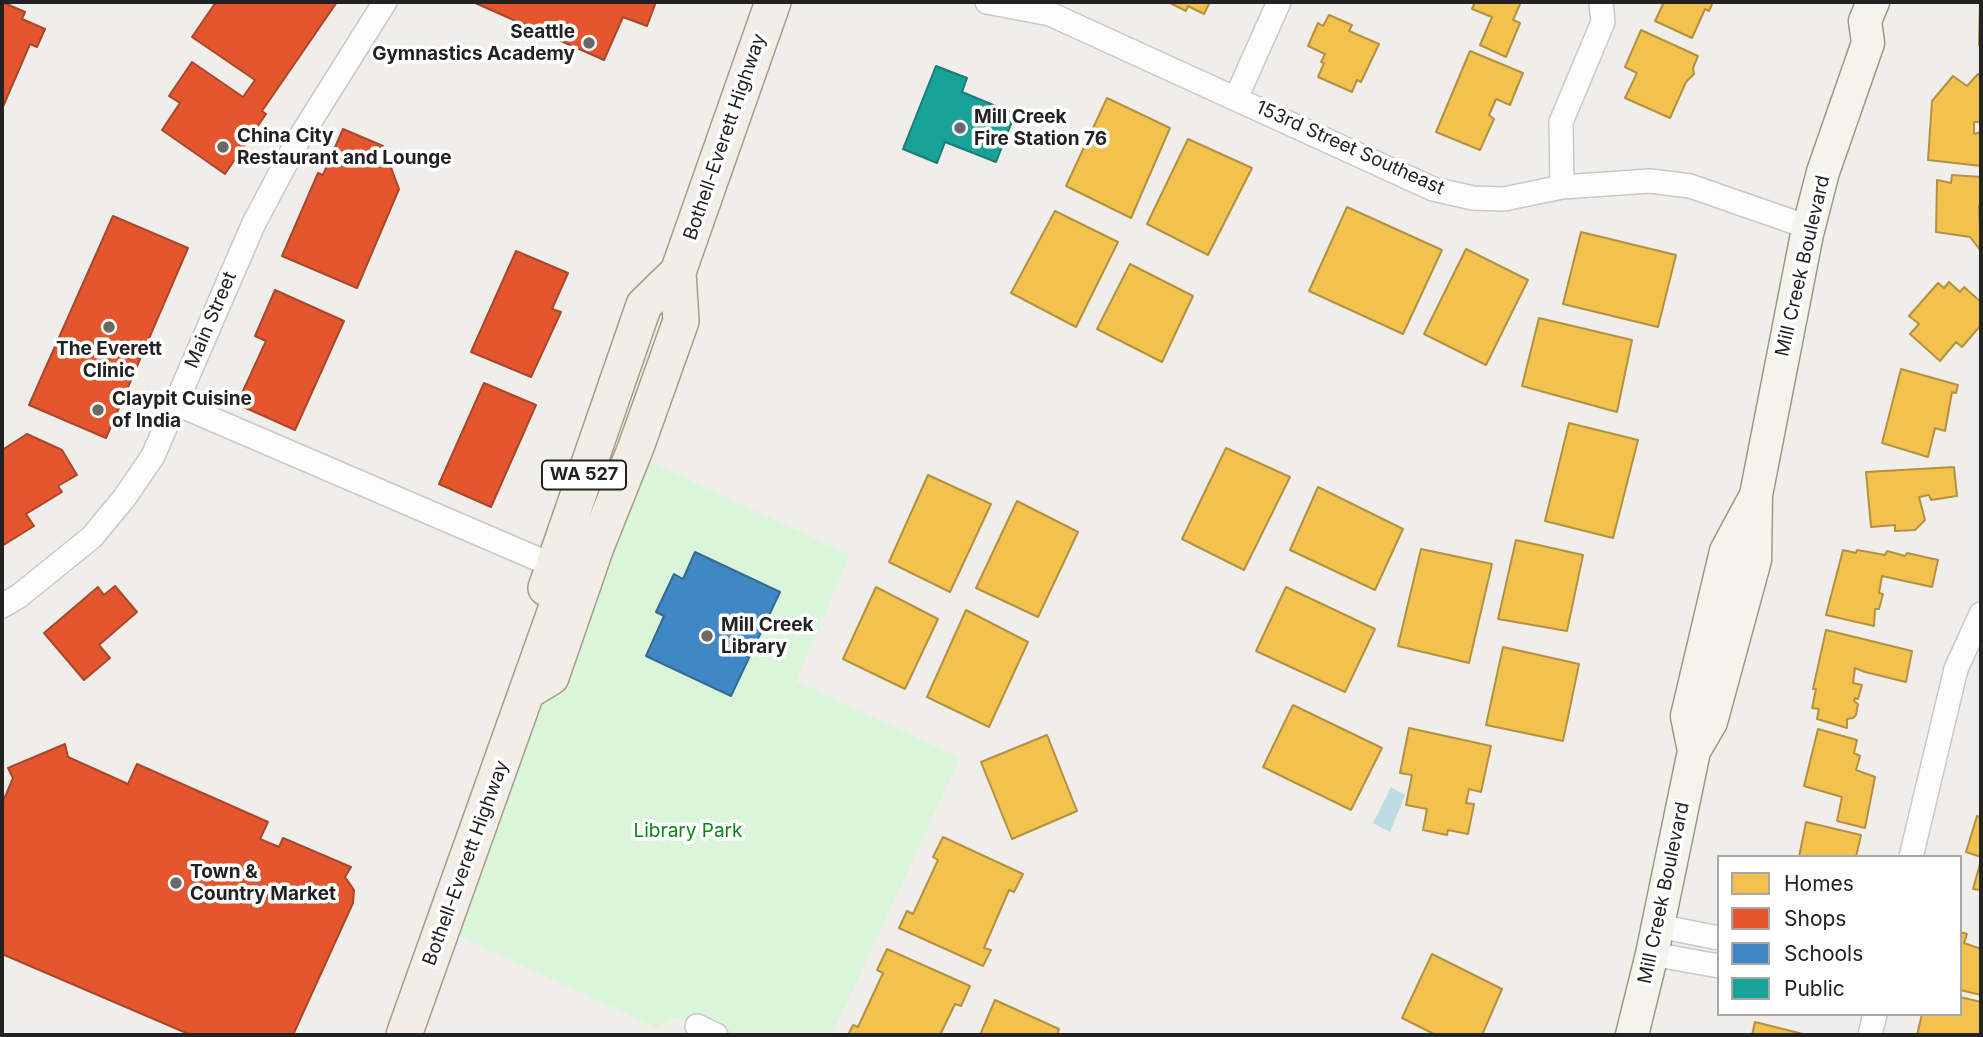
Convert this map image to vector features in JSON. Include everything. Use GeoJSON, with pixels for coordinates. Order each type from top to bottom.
{"type":"FeatureCollection","features":[{"type":"Feature","properties":{"kind":"main road","name":"Bothell-Everett Highway"},"geometry":{"type":"LineString","coordinates":[[528,691],[551,677],[596,547],[641,434],[681,321],[678,272],[773,2]]}},
{"type":"Feature","properties":{"kind":"main road","name":"Bothell-Everett Highway"},"geometry":{"type":"LineString","coordinates":[[404,1035],[528,691],[520,664],[644,305],[678,272]]}},
{"type":"Feature","properties":{"kind":"street","name":"Main Street"},"geometry":{"type":"LineString","coordinates":[[2,606],[19,596],[92,537],[125,497],[153,456],[254,223],[297,142],[385,2]]}},
{"type":"Feature","properties":{"kind":"street","name":"153rd Street Southeast"},"geometry":{"type":"LineString","coordinates":[[988,2],[1050,14],[1433,189],[1473,198],[1504,199],[1562,187],[1650,181],[1690,186],[1808,227]]}},
{"type":"Feature","properties":{"kind":"street"},"geometry":{"type":"LineString","coordinates":[[1236,98],[1279,2]]}},
{"type":"Feature","properties":{"kind":"street"},"geometry":{"type":"LineString","coordinates":[[1562,187],[1561,122],[1603,22],[1601,2]]}},
{"type":"Feature","properties":{"kind":"street","name":"Mill Creek Boulevard"},"geometry":{"type":"LineString","coordinates":[[1632,1035],[1655,940],[1694,751],[1687,716],[1726,551],[1756,495],[1808,227],[1823,172],[1868,43],[1865,21],[1873,2]]}},
{"type":"Feature","properties":{"kind":"street","name":"Mill Creek Boulevard"},"geometry":{"type":"LineString","coordinates":[[1868,43],[1882,30],[1893,2]]}},
{"type":"Feature","properties":{"kind":"street"},"geometry":{"type":"LineString","coordinates":[[177,404],[554,566]]}},
{"type":"Feature","properties":{"kind":"street"},"geometry":{"type":"LineString","coordinates":[[1911,855],[1956,669],[1981,614]]}},
{"type":"Feature","properties":{"kind":"street"},"geometry":{"type":"LineString","coordinates":[[1655,940],[1717,939]]}},
{"type":"Feature","properties":{"kind":"street"},"geometry":{"type":"LineString","coordinates":[[1655,940],[1717,965]]}},
{"type":"Feature","properties":{"kind":"street"},"geometry":{"type":"LineString","coordinates":[[1870,1035],[1875,1016]]}},
{"type":"Feature","properties":{"kind":"green space","name":"Library Park"},"geometry":{"type":"Polygon","coordinates":[[[642,458],[850,555],[796,681],[960,758],[832,1035],[729,1035],[675,1017],[657,1028],[450,932],[539,703],[642,458]]]}},
{"type":"Feature","properties":{"kind":"water"},"geometry":{"type":"Polygon","coordinates":[[[1391,787],[1405,795],[1390,832],[1373,823],[1391,787]]]}},
{"type":"Feature","properties":{"kind":"building: Homes"},"geometry":{"type":"Polygon","coordinates":[[[1168,2],[1210,2],[1204,14],[1188,6],[1186,11],[1168,2]]]}},
{"type":"Feature","properties":{"kind":"building: Homes"},"geometry":{"type":"Polygon","coordinates":[[[1475,2],[1521,2],[1513,20],[1520,23],[1506,57],[1480,45],[1492,17],[1472,9],[1475,2]]]}},
{"type":"Feature","properties":{"kind":"building: Homes"},"geometry":{"type":"Polygon","coordinates":[[[1664,2],[1713,2],[1709,11],[1705,9],[1692,38],[1655,21],[1664,2]]]}},
{"type":"Feature","properties":{"kind":"building: Homes"},"geometry":{"type":"Polygon","coordinates":[[[1980,2],[1981,45],[1979,45],[1980,2]]]}},
{"type":"Feature","properties":{"kind":"building: Homes"},"geometry":{"type":"Polygon","coordinates":[[[1329,15],[1352,25],[1349,31],[1379,44],[1361,82],[1357,80],[1352,92],[1318,77],[1325,54],[1308,46],[1318,23],[1323,26],[1329,15]]]}},
{"type":"Feature","properties":{"kind":"building: Homes"},"geometry":{"type":"Polygon","coordinates":[[[1641,30],[1698,56],[1693,68],[1694,74],[1686,82],[1670,118],[1625,98],[1637,73],[1625,67],[1641,30]]]}},
{"type":"Feature","properties":{"kind":"building: Homes"},"geometry":{"type":"Polygon","coordinates":[[[1470,51],[1523,73],[1510,105],[1496,99],[1489,115],[1494,119],[1480,150],[1436,132],[1470,51]]]}},
{"type":"Feature","properties":{"kind":"building: Homes"},"geometry":{"type":"Polygon","coordinates":[[[1978,74],[1981,76],[1981,122],[1974,122],[1974,134],[1981,132],[1981,166],[1928,160],[1932,101],[1953,76],[1967,86],[1978,74]]]}},
{"type":"Feature","properties":{"kind":"building: Homes"},"geometry":{"type":"Polygon","coordinates":[[[1107,98],[1170,128],[1131,218],[1066,186],[1107,98]]]}},
{"type":"Feature","properties":{"kind":"building: Homes"},"geometry":{"type":"Polygon","coordinates":[[[1188,139],[1252,168],[1208,255],[1147,224],[1188,139]]]}},
{"type":"Feature","properties":{"kind":"building: Homes"},"geometry":{"type":"Polygon","coordinates":[[[1952,175],[1981,177],[1981,251],[1970,237],[1936,232],[1937,180],[1951,183],[1952,175]]]}},
{"type":"Feature","properties":{"kind":"building: Homes"},"geometry":{"type":"Polygon","coordinates":[[[1347,207],[1442,250],[1403,334],[1309,291],[1347,207]]]}},
{"type":"Feature","properties":{"kind":"building: Homes"},"geometry":{"type":"Polygon","coordinates":[[[1055,211],[1118,242],[1076,327],[1011,293],[1055,211]]]}},
{"type":"Feature","properties":{"kind":"building: Homes"},"geometry":{"type":"Polygon","coordinates":[[[1581,232],[1676,255],[1658,327],[1563,304],[1581,232]]]}},
{"type":"Feature","properties":{"kind":"building: Homes"},"geometry":{"type":"Polygon","coordinates":[[[1466,249],[1528,280],[1486,365],[1424,334],[1466,249]]]}},
{"type":"Feature","properties":{"kind":"building: Homes"},"geometry":{"type":"Polygon","coordinates":[[[1130,264],[1193,296],[1162,362],[1097,329],[1130,264]]]}},
{"type":"Feature","properties":{"kind":"building: Homes"},"geometry":{"type":"Polygon","coordinates":[[[1949,282],[1960,292],[1964,287],[1981,302],[1981,325],[1962,347],[1956,342],[1940,361],[1910,334],[1919,324],[1909,316],[1938,283],[1944,288],[1949,282]]]}},
{"type":"Feature","properties":{"kind":"building: Homes"},"geometry":{"type":"Polygon","coordinates":[[[1539,318],[1632,340],[1617,412],[1522,386],[1539,318]]]}},
{"type":"Feature","properties":{"kind":"building: Homes"},"geometry":{"type":"Polygon","coordinates":[[[1901,369],[1958,385],[1956,393],[1952,392],[1945,431],[1935,428],[1928,457],[1882,443],[1901,369]]]}},
{"type":"Feature","properties":{"kind":"building: Homes"},"geometry":{"type":"Polygon","coordinates":[[[1569,423],[1638,440],[1613,538],[1545,521],[1569,423]]]}},
{"type":"Feature","properties":{"kind":"building: Homes"},"geometry":{"type":"Polygon","coordinates":[[[1226,448],[1290,477],[1244,570],[1182,539],[1226,448]]]}},
{"type":"Feature","properties":{"kind":"building: Homes"},"geometry":{"type":"Polygon","coordinates":[[[1954,467],[1957,496],[1931,500],[1929,495],[1919,497],[1925,520],[1915,530],[1895,531],[1895,525],[1871,527],[1866,472],[1954,467]]]}},
{"type":"Feature","properties":{"kind":"building: Homes"},"geometry":{"type":"Polygon","coordinates":[[[928,475],[991,504],[950,592],[889,562],[928,475]]]}},
{"type":"Feature","properties":{"kind":"building: Homes"},"geometry":{"type":"Polygon","coordinates":[[[1318,487],[1403,529],[1375,590],[1290,550],[1318,487]]]}},
{"type":"Feature","properties":{"kind":"building: Homes"},"geometry":{"type":"Polygon","coordinates":[[[1017,501],[1078,532],[1038,617],[976,588],[1017,501]]]}},
{"type":"Feature","properties":{"kind":"building: Homes"},"geometry":{"type":"Polygon","coordinates":[[[1516,540],[1583,555],[1567,631],[1498,619],[1516,540]]]}},
{"type":"Feature","properties":{"kind":"building: Homes"},"geometry":{"type":"Polygon","coordinates":[[[1421,549],[1492,564],[1469,663],[1398,646],[1421,549]]]}},
{"type":"Feature","properties":{"kind":"building: Homes"},"geometry":{"type":"Polygon","coordinates":[[[1843,550],[1885,555],[1887,551],[1905,556],[1907,553],[1938,560],[1932,587],[1882,576],[1879,593],[1883,594],[1879,609],[1875,609],[1874,626],[1826,615],[1843,550]]]}},
{"type":"Feature","properties":{"kind":"building: Homes"},"geometry":{"type":"Polygon","coordinates":[[[876,587],[938,619],[905,689],[843,659],[876,587]]]}},
{"type":"Feature","properties":{"kind":"building: Homes"},"geometry":{"type":"Polygon","coordinates":[[[1286,587],[1375,629],[1345,692],[1256,651],[1286,587]]]}},
{"type":"Feature","properties":{"kind":"building: Homes"},"geometry":{"type":"Polygon","coordinates":[[[966,610],[1028,642],[989,727],[927,697],[966,610]]]}},
{"type":"Feature","properties":{"kind":"building: Homes"},"geometry":{"type":"Polygon","coordinates":[[[1826,630],[1912,651],[1906,682],[1855,668],[1853,683],[1862,685],[1858,699],[1855,698],[1854,701],[1858,704],[1856,715],[1847,719],[1847,728],[1817,719],[1819,709],[1812,708],[1816,689],[1813,689],[1826,630]]]}},
{"type":"Feature","properties":{"kind":"building: Homes"},"geometry":{"type":"Polygon","coordinates":[[[1503,647],[1579,664],[1563,741],[1486,725],[1503,647]]]}},
{"type":"Feature","properties":{"kind":"building: Homes"},"geometry":{"type":"Polygon","coordinates":[[[1293,705],[1382,748],[1351,810],[1263,767],[1293,705]]]}},
{"type":"Feature","properties":{"kind":"building: Homes"},"geometry":{"type":"Polygon","coordinates":[[[1409,728],[1491,746],[1481,792],[1469,789],[1466,803],[1474,804],[1468,834],[1448,830],[1447,835],[1423,830],[1427,809],[1406,805],[1412,775],[1400,773],[1409,728]]]}},
{"type":"Feature","properties":{"kind":"building: Homes"},"geometry":{"type":"Polygon","coordinates":[[[1818,729],[1857,740],[1854,753],[1860,756],[1856,770],[1875,777],[1865,828],[1837,821],[1842,797],[1804,786],[1818,729]]]}},
{"type":"Feature","properties":{"kind":"building: Homes"},"geometry":{"type":"Polygon","coordinates":[[[1047,735],[1077,811],[1012,839],[981,762],[1047,735]]]}},
{"type":"Feature","properties":{"kind":"building: Homes"},"geometry":{"type":"Polygon","coordinates":[[[1977,816],[1981,817],[1981,857],[1966,852],[1977,816]]]}},
{"type":"Feature","properties":{"kind":"building: Homes"},"geometry":{"type":"Polygon","coordinates":[[[1806,822],[1861,835],[1856,855],[1799,855],[1806,822]]]}},
{"type":"Feature","properties":{"kind":"building: Homes"},"geometry":{"type":"Polygon","coordinates":[[[943,837],[1023,874],[1014,892],[1009,890],[984,948],[991,950],[983,966],[899,928],[907,911],[913,914],[938,860],[933,857],[943,837]]]}},
{"type":"Feature","properties":{"kind":"building: Homes"},"geometry":{"type":"Polygon","coordinates":[[[1981,860],[1981,890],[1973,889],[1981,860]]]}},
{"type":"Feature","properties":{"kind":"building: Homes"},"geometry":{"type":"Polygon","coordinates":[[[1962,933],[1967,934],[1964,943],[1981,949],[1981,995],[1962,990],[1962,933]]]}},
{"type":"Feature","properties":{"kind":"building: Homes"},"geometry":{"type":"Polygon","coordinates":[[[887,949],[970,986],[961,1006],[955,1004],[940,1035],[848,1035],[853,1025],[858,1027],[883,973],[877,970],[887,949]]]}},
{"type":"Feature","properties":{"kind":"building: Homes"},"geometry":{"type":"Polygon","coordinates":[[[1432,954],[1502,989],[1482,1035],[1436,1035],[1402,1018],[1432,954]]]}},
{"type":"Feature","properties":{"kind":"building: Homes"},"geometry":{"type":"Polygon","coordinates":[[[1962,997],[1981,1002],[1981,1035],[1917,1035],[1922,1016],[1962,1016],[1962,997]]]}},
{"type":"Feature","properties":{"kind":"building: Homes"},"geometry":{"type":"Polygon","coordinates":[[[995,1000],[1059,1029],[1057,1035],[980,1035],[995,1000]]]}},
{"type":"Feature","properties":{"kind":"building: Homes"},"geometry":{"type":"Polygon","coordinates":[[[1755,1022],[1803,1034],[1803,1035],[1752,1035],[1755,1022]]]}},
{"type":"Feature","properties":{"kind":"building: Shops"},"geometry":{"type":"Polygon","coordinates":[[[2,2],[25,12],[22,19],[45,29],[37,47],[30,44],[2,109],[2,2]]]}},
{"type":"Feature","properties":{"kind":"building: Shops"},"geometry":{"type":"Polygon","coordinates":[[[216,2],[337,2],[262,111],[266,114],[225,174],[162,130],[180,103],[169,96],[192,62],[243,97],[255,80],[192,37],[216,2]]]}},
{"type":"Feature","properties":{"kind":"building: Shops","name":"Seattle Gymnastics Academy"},"geometry":{"type":"Polygon","coordinates":[[[473,2],[656,2],[647,26],[623,17],[604,60],[473,2]]]}},
{"type":"Feature","properties":{"kind":"building: Shops"},"geometry":{"type":"Polygon","coordinates":[[[343,129],[383,146],[399,189],[357,288],[282,256],[318,173],[323,175],[343,129]]]}},
{"type":"Feature","properties":{"kind":"building: Shops","name":"The Everett Clinic"},"geometry":{"type":"Polygon","coordinates":[[[113,216],[188,248],[106,438],[29,405],[113,216]]]}},
{"type":"Feature","properties":{"kind":"building: Shops"},"geometry":{"type":"Polygon","coordinates":[[[516,251],[568,273],[552,309],[561,312],[531,377],[471,352],[516,251]]]}},
{"type":"Feature","properties":{"kind":"building: Shops"},"geometry":{"type":"Polygon","coordinates":[[[275,290],[344,321],[295,430],[237,404],[266,341],[255,336],[275,290]]]}},
{"type":"Feature","properties":{"kind":"building: Shops"},"geometry":{"type":"Polygon","coordinates":[[[484,383],[536,405],[491,507],[439,484],[484,383]]]}},
{"type":"Feature","properties":{"kind":"building: Shops"},"geometry":{"type":"Polygon","coordinates":[[[27,434],[62,450],[77,475],[58,486],[62,492],[26,514],[34,526],[2,546],[2,450],[27,434]]]}},
{"type":"Feature","properties":{"kind":"building: Shops"},"geometry":{"type":"Polygon","coordinates":[[[115,586],[137,612],[99,645],[110,658],[84,680],[44,633],[98,587],[104,595],[115,586]]]}},
{"type":"Feature","properties":{"kind":"building: Shops","name":"Town & Country Market"},"geometry":{"type":"Polygon","coordinates":[[[65,744],[68,757],[128,784],[137,764],[268,822],[260,839],[279,847],[283,838],[351,867],[345,877],[354,890],[353,903],[293,1035],[191,1035],[2,954],[2,804],[13,778],[8,768],[65,744]]]}},
{"type":"Feature","properties":{"kind":"building: Schools","name":"Mill Creek Library"},"geometry":{"type":"Polygon","coordinates":[[[695,552],[780,592],[731,696],[646,656],[664,616],[656,612],[674,574],[683,579],[695,552]]]}},
{"type":"Feature","properties":{"kind":"building: Public","name":"Mill Creek Fire Station 76"},"geometry":{"type":"Polygon","coordinates":[[[936,66],[967,78],[962,92],[1015,114],[996,162],[945,142],[937,163],[903,149],[936,66]]]}},
{"type":"Feature","properties":{"kind":"place","name":"Seattle Gymnastics Academy"},"geometry":{"type":"Point","coordinates":[589,43]}},
{"type":"Feature","properties":{"kind":"place","name":"Mill Creek Fire Station 76"},"geometry":{"type":"Point","coordinates":[960,128]}},
{"type":"Feature","properties":{"kind":"place","name":"China City Restaurant and Lounge"},"geometry":{"type":"Point","coordinates":[223,147]}},
{"type":"Feature","properties":{"kind":"place","name":"The Everett Clinic"},"geometry":{"type":"Point","coordinates":[109,327]}},
{"type":"Feature","properties":{"kind":"place","name":"Claypit Cuisine of India"},"geometry":{"type":"Point","coordinates":[98,410]}},
{"type":"Feature","properties":{"kind":"place","name":"Mill Creek Library"},"geometry":{"type":"Point","coordinates":[707,636]}},
{"type":"Feature","properties":{"kind":"place","name":"Town & Country Market"},"geometry":{"type":"Point","coordinates":[176,883]}}]}
